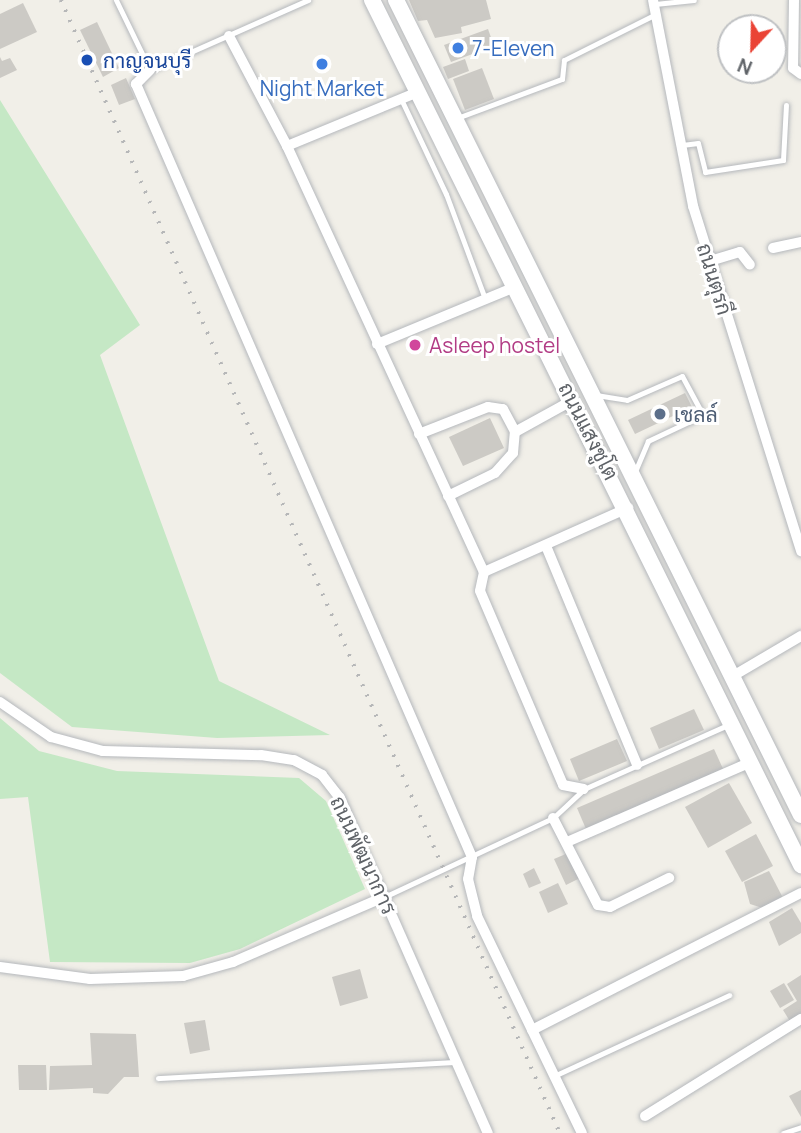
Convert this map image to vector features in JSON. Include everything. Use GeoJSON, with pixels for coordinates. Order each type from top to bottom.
{"type":"FeatureCollection","features":[{"type":"Feature","properties":{"kind":"main road","name":"ถนนแสงชูโต"},"geometry":{"type":"LineString","coordinates":[[372,0],[628,508],[801,865]]}},
{"type":"Feature","properties":{"kind":"main road","name":"ถนนแสงชูโต"},"geometry":{"type":"LineString","coordinates":[[396,0],[800,813]]}},
{"type":"Feature","properties":{"kind":"main road"},"geometry":{"type":"LineString","coordinates":[[540,335],[559,328]]}},
{"type":"Feature","properties":{"kind":"main road"},"geometry":{"type":"LineString","coordinates":[[628,508],[648,503]]}},
{"type":"Feature","properties":{"kind":"main road"},"geometry":{"type":"LineString","coordinates":[[780,821],[800,813]]}},
{"type":"Feature","properties":{"kind":"street"},"geometry":{"type":"LineString","coordinates":[[794,0],[793,68],[801,74]]}},
{"type":"Feature","properties":{"kind":"street","name":"ถนนตุรกี"},"geometry":{"type":"LineString","coordinates":[[653,6],[681,145],[710,261],[801,551]]}},
{"type":"Feature","properties":{"kind":"street"},"geometry":{"type":"LineString","coordinates":[[229,36],[287,146],[484,572],[480,592],[563,785],[584,789]]}},
{"type":"Feature","properties":{"kind":"street"},"geometry":{"type":"LineString","coordinates":[[150,70],[136,84],[472,857],[468,879],[477,916],[582,1133]]}},
{"type":"Feature","properties":{"kind":"street"},"geometry":{"type":"LineString","coordinates":[[287,146],[418,92]]}},
{"type":"Feature","properties":{"kind":"street"},"geometry":{"type":"LineString","coordinates":[[773,248],[801,242]]}},
{"type":"Feature","properties":{"kind":"street"},"geometry":{"type":"LineString","coordinates":[[710,261],[740,252],[750,265]]}},
{"type":"Feature","properties":{"kind":"street"},"geometry":{"type":"LineString","coordinates":[[377,344],[515,286]]}},
{"type":"Feature","properties":{"kind":"street"},"geometry":{"type":"LineString","coordinates":[[515,432],[573,400]]}},
{"type":"Feature","properties":{"kind":"street"},"geometry":{"type":"LineString","coordinates":[[419,434],[488,407],[503,409],[515,432],[516,445],[506,464],[448,495]]}},
{"type":"Feature","properties":{"kind":"street"},"geometry":{"type":"LineString","coordinates":[[484,572],[628,508]]}},
{"type":"Feature","properties":{"kind":"street"},"geometry":{"type":"LineString","coordinates":[[546,546],[637,765]]}},
{"type":"Feature","properties":{"kind":"street"},"geometry":{"type":"LineString","coordinates":[[733,676],[801,636]]}},
{"type":"Feature","properties":{"kind":"street","name":"ถนนพัฒนาการ"},"geometry":{"type":"LineString","coordinates":[[0,702],[51,737],[103,751],[261,755],[294,760],[322,775],[340,798],[488,1133]]}},
{"type":"Feature","properties":{"kind":"street"},"geometry":{"type":"LineString","coordinates":[[568,842],[751,762]]}},
{"type":"Feature","properties":{"kind":"street"},"geometry":{"type":"LineString","coordinates":[[553,818],[568,842],[594,901],[602,907],[669,878]]}},
{"type":"Feature","properties":{"kind":"street"},"geometry":{"type":"LineString","coordinates":[[532,1030],[801,894]]}},
{"type":"Feature","properties":{"kind":"street"},"geometry":{"type":"LineString","coordinates":[[0,967],[90,979],[183,976],[233,962],[384,897]]}},
{"type":"Feature","properties":{"kind":"street"},"geometry":{"type":"LineString","coordinates":[[645,1116],[801,1019]]}},
{"type":"Feature","properties":{"kind":"lane"},"geometry":{"type":"LineString","coordinates":[[116,0],[150,70],[308,0]]}},
{"type":"Feature","properties":{"kind":"lane"},"geometry":{"type":"LineString","coordinates":[[453,119],[562,79],[564,60],[653,6],[694,0]]}},
{"type":"Feature","properties":{"kind":"lane"},"geometry":{"type":"LineString","coordinates":[[401,99],[446,194],[485,299]]}},
{"type":"Feature","properties":{"kind":"lane"},"geometry":{"type":"LineString","coordinates":[[681,145],[698,143],[705,172],[783,160],[786,105]]}},
{"type":"Feature","properties":{"kind":"lane"},"geometry":{"type":"LineString","coordinates":[[593,394],[627,400],[682,376],[703,415],[648,441],[633,475]]}},
{"type":"Feature","properties":{"kind":"lane"},"geometry":{"type":"LineString","coordinates":[[384,897],[553,818],[584,789],[733,723]]}},
{"type":"Feature","properties":{"kind":"lane"},"geometry":{"type":"LineString","coordinates":[[554,1076],[729,995]]}},
{"type":"Feature","properties":{"kind":"lane"},"geometry":{"type":"LineString","coordinates":[[158,1078],[457,1062]]}},
{"type":"Feature","properties":{"kind":"lane"},"geometry":{"type":"LineString","coordinates":[[783,1133],[801,1127]]}},
{"type":"Feature","properties":{"kind":"green space"},"geometry":{"type":"Polygon","coordinates":[[[0,100],[140,325],[100,355],[219,681],[330,735],[217,738],[72,727],[0,673],[0,100]]]}},
{"type":"Feature","properties":{"kind":"green space"},"geometry":{"type":"Polygon","coordinates":[[[0,718],[39,751],[117,771],[299,778],[326,801],[365,889],[240,949],[190,963],[50,962],[28,797],[0,799],[0,718]]]}},
{"type":"Feature","properties":{"kind":"building"},"geometry":{"type":"Polygon","coordinates":[[[409,0],[486,0],[491,19],[461,27],[462,33],[435,38],[427,20],[418,21],[409,0]]]}},
{"type":"Feature","properties":{"kind":"building"},"geometry":{"type":"Polygon","coordinates":[[[23,3],[37,32],[0,49],[0,14],[23,3]]]}},
{"type":"Feature","properties":{"kind":"building"},"geometry":{"type":"Polygon","coordinates":[[[97,22],[119,68],[103,77],[80,30],[97,22]]]}},
{"type":"Feature","properties":{"kind":"building"},"geometry":{"type":"Polygon","coordinates":[[[488,29],[494,46],[451,62],[444,45],[488,29]]]}},
{"type":"Feature","properties":{"kind":"building"},"geometry":{"type":"Polygon","coordinates":[[[0,57],[2,61],[10,58],[17,70],[0,78],[0,57]]]}},
{"type":"Feature","properties":{"kind":"building"},"geometry":{"type":"Polygon","coordinates":[[[465,59],[469,71],[448,79],[443,67],[465,59]]]}},
{"type":"Feature","properties":{"kind":"building"},"geometry":{"type":"Polygon","coordinates":[[[482,68],[494,99],[465,110],[453,79],[482,68]]]}},
{"type":"Feature","properties":{"kind":"building"},"geometry":{"type":"Polygon","coordinates":[[[126,78],[135,99],[119,105],[111,85],[126,78]]]}},
{"type":"Feature","properties":{"kind":"building","name":"เชลล์"},"geometry":{"type":"Polygon","coordinates":[[[685,393],[692,407],[635,434],[628,420],[685,393]]]}},
{"type":"Feature","properties":{"kind":"building"},"geometry":{"type":"Polygon","coordinates":[[[490,418],[504,448],[463,466],[449,437],[490,418]]]}},
{"type":"Feature","properties":{"kind":"building"},"geometry":{"type":"Polygon","coordinates":[[[694,709],[704,730],[659,749],[650,728],[694,709]]]}},
{"type":"Feature","properties":{"kind":"building"},"geometry":{"type":"Polygon","coordinates":[[[617,739],[627,761],[579,781],[570,759],[617,739]]]}},
{"type":"Feature","properties":{"kind":"building"},"geometry":{"type":"Polygon","coordinates":[[[714,749],[724,771],[586,829],[577,808],[714,749]]]}},
{"type":"Feature","properties":{"kind":"building"},"geometry":{"type":"Polygon","coordinates":[[[729,783],[752,823],[708,848],[685,807],[729,783]]]}},
{"type":"Feature","properties":{"kind":"building"},"geometry":{"type":"Polygon","coordinates":[[[756,834],[773,866],[742,882],[725,851],[756,834]]]}},
{"type":"Feature","properties":{"kind":"building"},"geometry":{"type":"Polygon","coordinates":[[[568,853],[580,878],[566,885],[554,859],[568,853]]]}},
{"type":"Feature","properties":{"kind":"building"},"geometry":{"type":"Polygon","coordinates":[[[534,868],[541,883],[529,888],[523,874],[534,868]]]}},
{"type":"Feature","properties":{"kind":"building"},"geometry":{"type":"Polygon","coordinates":[[[769,871],[783,898],[766,909],[750,904],[744,882],[769,871]]]}},
{"type":"Feature","properties":{"kind":"building"},"geometry":{"type":"Polygon","coordinates":[[[558,883],[568,904],[548,913],[539,892],[558,883]]]}},
{"type":"Feature","properties":{"kind":"building"},"geometry":{"type":"Polygon","coordinates":[[[792,908],[801,923],[801,933],[779,946],[769,922],[792,908]]]}},
{"type":"Feature","properties":{"kind":"building"},"geometry":{"type":"Polygon","coordinates":[[[360,969],[368,998],[340,1006],[332,977],[360,969]]]}},
{"type":"Feature","properties":{"kind":"building"},"geometry":{"type":"Polygon","coordinates":[[[801,975],[801,1017],[791,1023],[783,1010],[797,1001],[787,984],[801,975]]]}},
{"type":"Feature","properties":{"kind":"building"},"geometry":{"type":"Polygon","coordinates":[[[784,983],[794,1000],[780,1008],[770,991],[784,983]]]}},
{"type":"Feature","properties":{"kind":"building"},"geometry":{"type":"Polygon","coordinates":[[[205,1020],[210,1050],[190,1054],[184,1023],[205,1020]]]}},
{"type":"Feature","properties":{"kind":"building"},"geometry":{"type":"Polygon","coordinates":[[[90,1033],[136,1034],[139,1077],[124,1077],[108,1094],[93,1093],[93,1088],[49,1090],[50,1066],[92,1065],[90,1033]]]}},
{"type":"Feature","properties":{"kind":"building"},"geometry":{"type":"Polygon","coordinates":[[[18,1065],[46,1065],[47,1090],[19,1090],[18,1065]]]}},
{"type":"Feature","properties":{"kind":"building"},"geometry":{"type":"Polygon","coordinates":[[[801,1090],[801,1117],[789,1096],[801,1090]]]}},
{"type":"Feature","properties":{"kind":"railway"},"geometry":{"type":"LineString","coordinates":[[61,0],[560,1133]]}},
{"type":"Feature","properties":{"kind":"place","name":"7-Eleven"},"geometry":{"type":"Point","coordinates":[458,48]}},
{"type":"Feature","properties":{"kind":"place","name":"กาญจนบุรี"},"geometry":{"type":"Point","coordinates":[87,60]}},
{"type":"Feature","properties":{"kind":"place","name":"Night Market"},"geometry":{"type":"Point","coordinates":[322,64]}},
{"type":"Feature","properties":{"kind":"place","name":"Asleep hostel"},"geometry":{"type":"Point","coordinates":[415,345]}},
{"type":"Feature","properties":{"kind":"place","name":"เชลล์"},"geometry":{"type":"Point","coordinates":[660,414]}}]}
